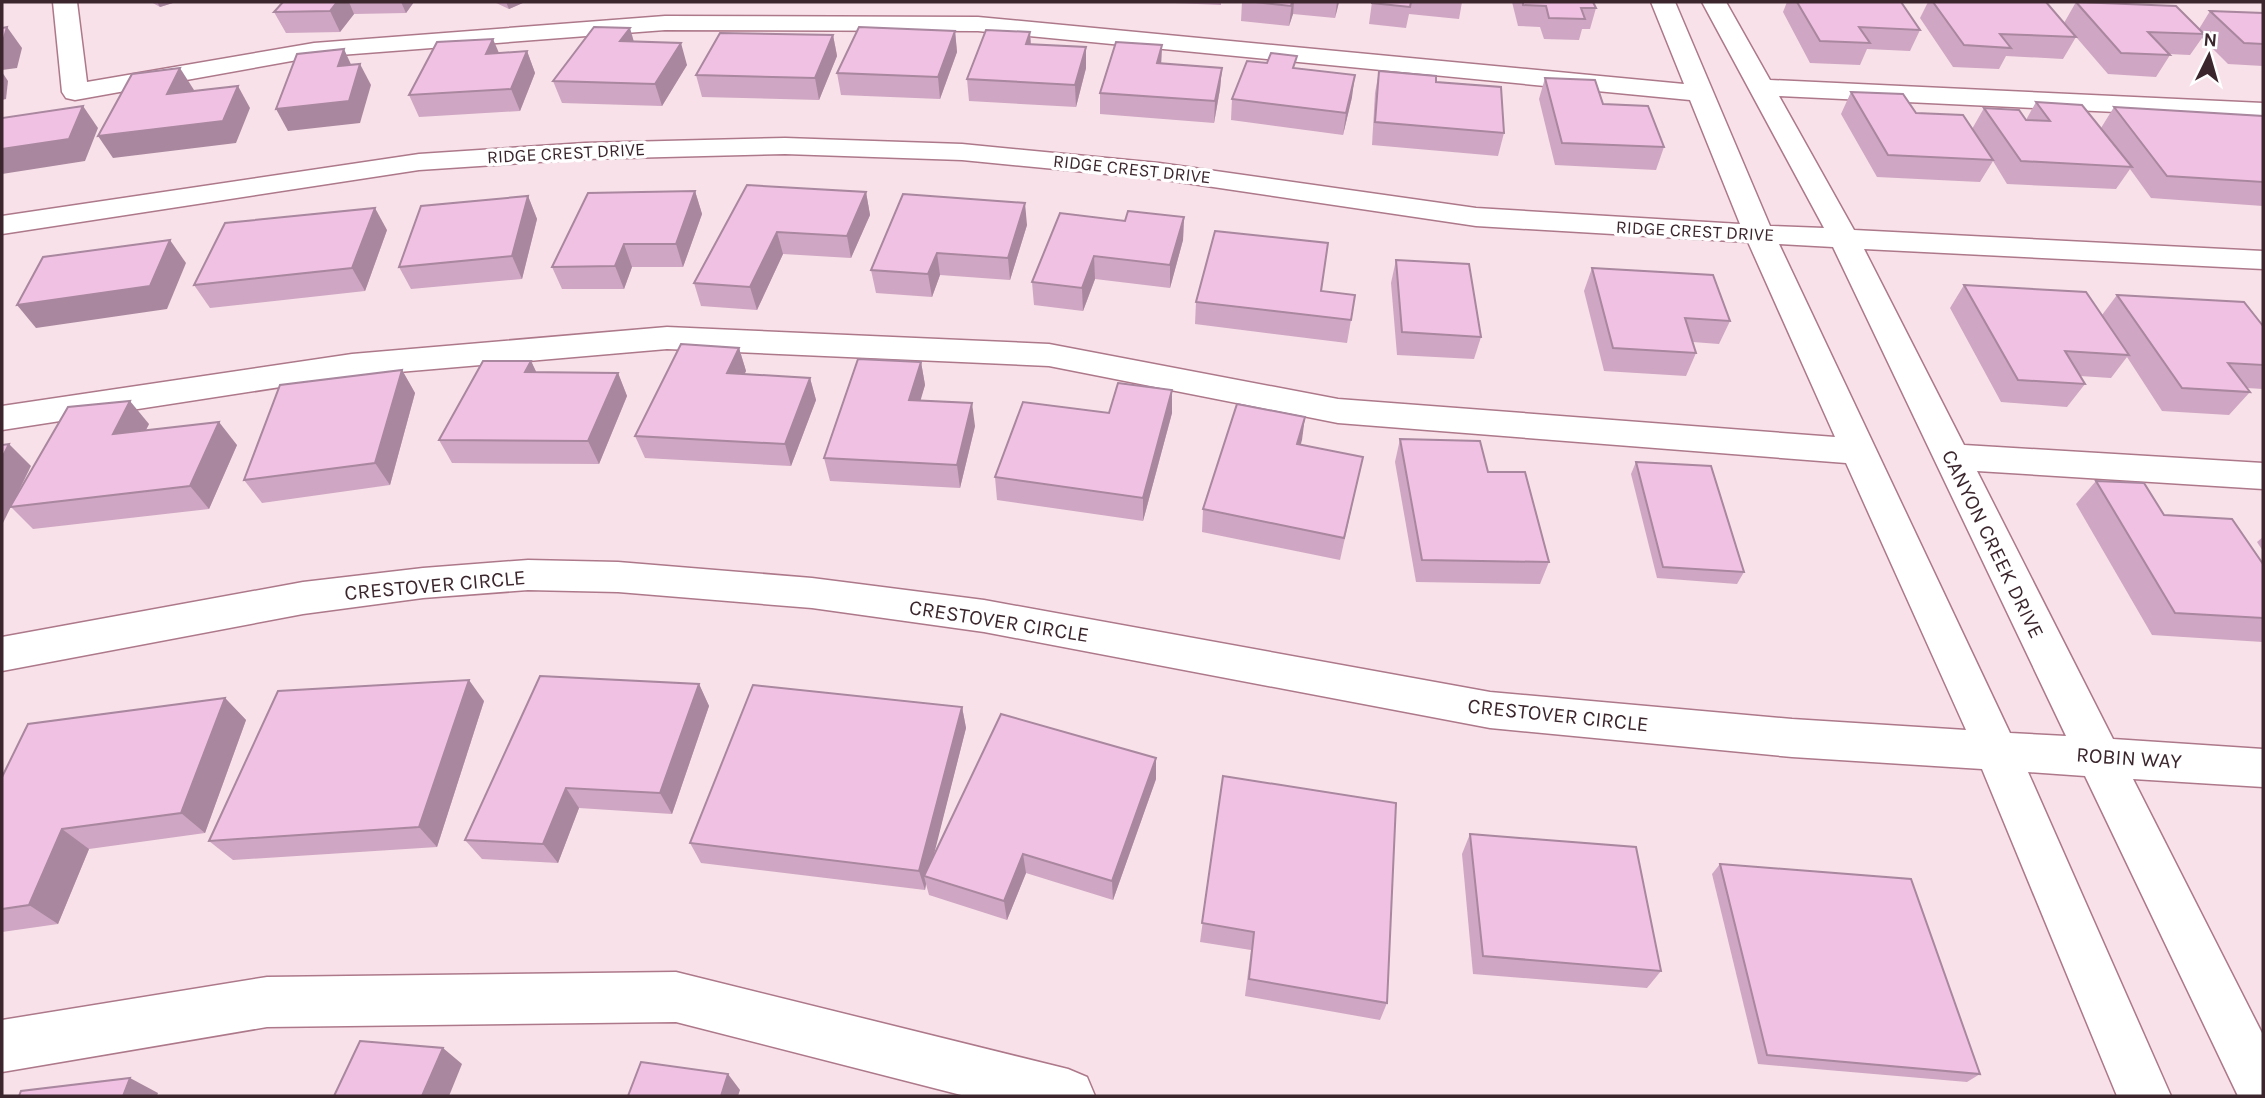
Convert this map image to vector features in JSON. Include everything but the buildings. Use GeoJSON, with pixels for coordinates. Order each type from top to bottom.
{"type":"FeatureCollection","features":[{"type":"Feature","properties":{"kind":"street"},"geometry":{"type":"LineString","coordinates":[[65,2],[75,92],[314,50],[669,13],[978,24],[1701,93]]}},
{"type":"Feature","properties":{"kind":"street"},"geometry":{"type":"LineString","coordinates":[[1663,2],[1759,234],[1996,749],[2144,1096]]}},
{"type":"Feature","properties":{"kind":"street","name":"CANYON CREEK DRIVE"},"geometry":{"type":"LineString","coordinates":[[1714,2],[1844,238],[2096,756],[2263,1091]]}},
{"type":"Feature","properties":{"kind":"street"},"geometry":{"type":"LineString","coordinates":[[1761,87],[2263,111]]}},
{"type":"Feature","properties":{"kind":"street","name":"RIDGE CREST DRIVE"},"geometry":{"type":"LineString","coordinates":[[2,225],[419,162],[585,151],[785,146],[962,152],[1159,171],[1475,217],[2263,260]]}},
{"type":"Feature","properties":{"kind":"street"},"geometry":{"type":"LineString","coordinates":[[2,418],[352,365],[667,338],[1049,355],[1338,411],[1859,451]]}},
{"type":"Feature","properties":{"kind":"street"},"geometry":{"type":"LineString","coordinates":[[1951,457],[2263,476]]}},
{"type":"Feature","properties":{"kind":"street","name":"CRESTOVER CIRCLE"},"geometry":{"type":"LineString","coordinates":[[2,654],[303,598],[528,575],[618,577],[812,593],[984,616],[1490,709],[1792,738],[1996,749]]}},
{"type":"Feature","properties":{"kind":"street","name":"ROBIN WAY"},"geometry":{"type":"LineString","coordinates":[[1996,749],[2263,768]]}},
{"type":"Feature","properties":{"kind":"street"},"geometry":{"type":"LineString","coordinates":[[2,1046],[267,1002],[676,997],[1068,1096]]}}]}
